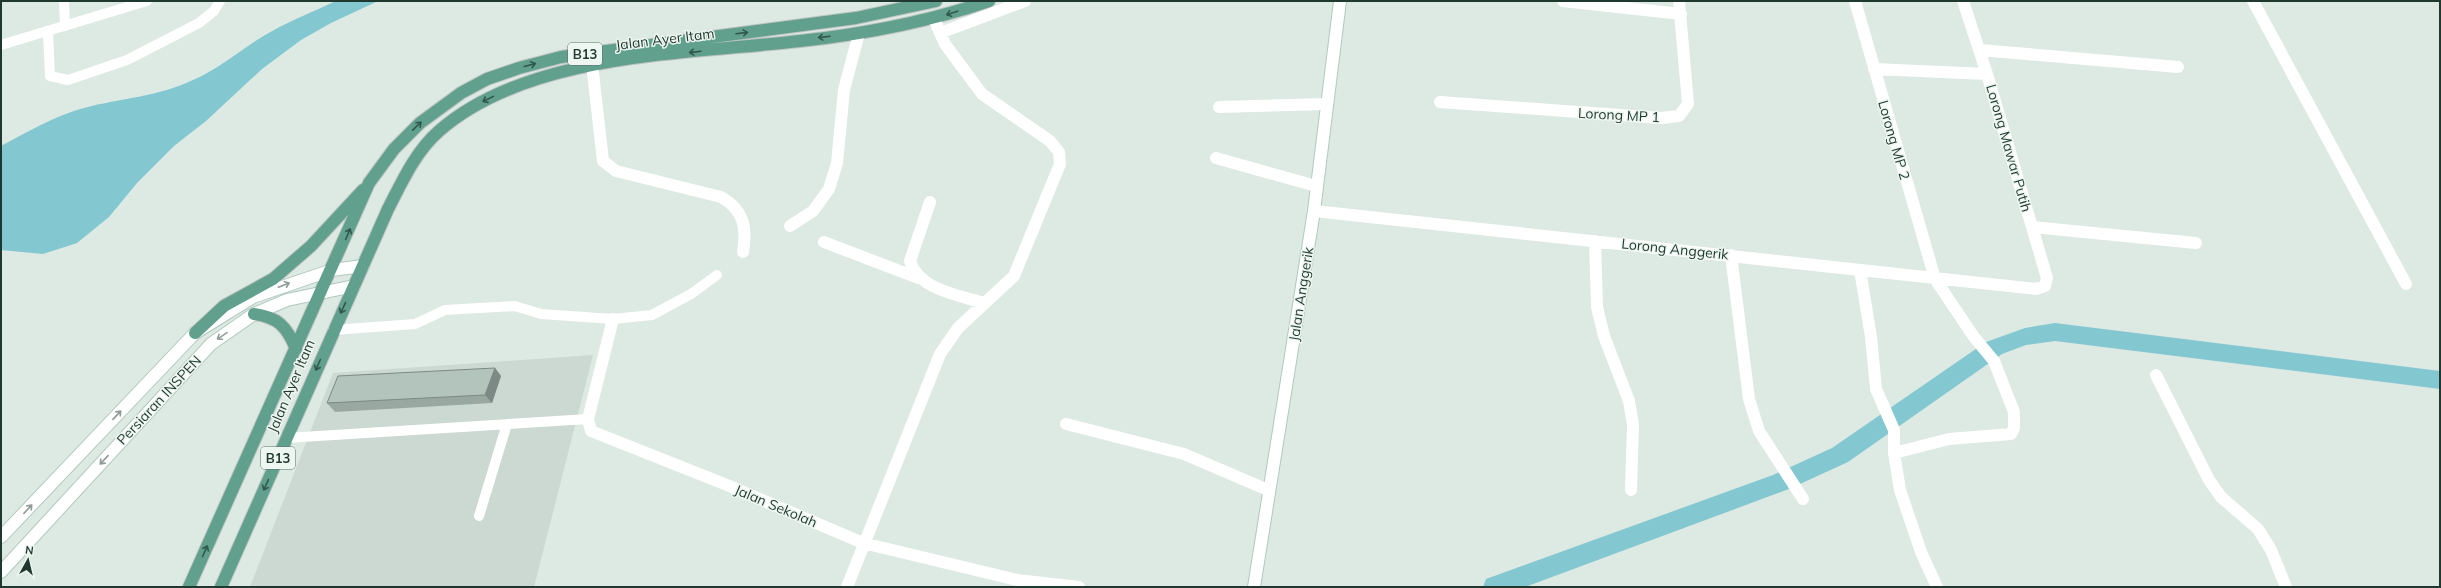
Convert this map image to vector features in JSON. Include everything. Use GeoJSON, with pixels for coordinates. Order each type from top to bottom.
{"type":"FeatureCollection","features":[{"type":"Feature","properties":{"kind":"main road","name":"Jalan Ayer Itam"},"geometry":{"type":"LineString","coordinates":[[332,270],[369,183],[394,149],[420,123],[461,93],[487,79],[519,68],[561,57],[856,18],[936,1]]}},
{"type":"Feature","properties":{"kind":"main road","name":"Jalan Ayer Itam"},"geometry":{"type":"LineString","coordinates":[[363,266],[388,209],[415,156],[439,131],[473,106],[505,91],[539,77],[592,64],[859,33],[934,19],[989,1]]}},
{"type":"Feature","properties":{"kind":"main road"},"geometry":{"type":"LineString","coordinates":[[195,333],[224,306],[279,274],[311,246],[369,183]]}},
{"type":"Feature","properties":{"kind":"main road","name":"B13"},"geometry":{"type":"LineString","coordinates":[[333,330],[363,266]]}},
{"type":"Feature","properties":{"kind":"main road","name":"B13"},"geometry":{"type":"LineString","coordinates":[[296,349],[332,270]]}},
{"type":"Feature","properties":{"kind":"main road"},"geometry":{"type":"LineString","coordinates":[[254,314],[272,316],[287,326],[296,349]]}},
{"type":"Feature","properties":{"kind":"main road","name":"Jalan Ayer Itam"},"geometry":{"type":"LineString","coordinates":[[221,587],[333,330]]}},
{"type":"Feature","properties":{"kind":"main road","name":"Jalan Ayer Itam"},"geometry":{"type":"LineString","coordinates":[[189,587],[296,349]]}},
{"type":"Feature","properties":{"kind":"street"},"geometry":{"type":"LineString","coordinates":[[940,33],[1025,1]]}},
{"type":"Feature","properties":{"kind":"street","name":"Jalan Anggerik"},"geometry":{"type":"LineString","coordinates":[[1254,587],[1268,490],[1314,210],[1340,1]]}},
{"type":"Feature","properties":{"kind":"street"},"geometry":{"type":"LineString","coordinates":[[1563,1],[1680,14]]}},
{"type":"Feature","properties":{"kind":"street","name":"Lorong MP 1"},"geometry":{"type":"LineString","coordinates":[[1440,102],[1661,118],[1679,116],[1688,104],[1679,1]]}},
{"type":"Feature","properties":{"kind":"street","name":"Lorong MP 2"},"geometry":{"type":"LineString","coordinates":[[1855,1],[1935,279],[1974,337],[1994,361],[2014,412],[2014,428],[2011,434],[2000,437],[1970,436],[1932,440],[1894,453]]}},
{"type":"Feature","properties":{"kind":"street","name":"Lorong Mawar Putih"},"geometry":{"type":"LineString","coordinates":[[1964,1],[1980,50],[2047,278],[2045,286],[2036,289]]}},
{"type":"Feature","properties":{"kind":"street"},"geometry":{"type":"LineString","coordinates":[[2253,1],[2406,284]]}},
{"type":"Feature","properties":{"kind":"street"},"geometry":{"type":"LineString","coordinates":[[847,587],[863,543],[940,354],[958,328],[984,303],[1000,291],[1014,276],[1060,164],[1059,152],[1050,141],[982,94],[945,44],[934,19]]}},
{"type":"Feature","properties":{"kind":"street"},"geometry":{"type":"LineString","coordinates":[[790,226],[813,211],[829,189],[837,163],[844,90],[859,33]]}},
{"type":"Feature","properties":{"kind":"street"},"geometry":{"type":"LineString","coordinates":[[1980,50],[2178,67]]}},
{"type":"Feature","properties":{"kind":"street"},"geometry":{"type":"LineString","coordinates":[[592,64],[603,161],[616,171],[721,197],[733,203],[742,214],[747,230],[743,252]]}},
{"type":"Feature","properties":{"kind":"street"},"geometry":{"type":"LineString","coordinates":[[1874,69],[1987,74]]}},
{"type":"Feature","properties":{"kind":"street"},"geometry":{"type":"LineString","coordinates":[[1219,107],[1328,104]]}},
{"type":"Feature","properties":{"kind":"street"},"geometry":{"type":"LineString","coordinates":[[1216,158],[1316,186]]}},
{"type":"Feature","properties":{"kind":"street"},"geometry":{"type":"LineString","coordinates":[[919,278],[910,269],[910,261],[930,202]]}},
{"type":"Feature","properties":{"kind":"street","name":"Lorong Anggerik"},"geometry":{"type":"LineString","coordinates":[[1314,210],[2036,289]]}},
{"type":"Feature","properties":{"kind":"street"},"geometry":{"type":"LineString","coordinates":[[2032,227],[2196,244]]}},
{"type":"Feature","properties":{"kind":"street"},"geometry":{"type":"LineString","coordinates":[[1595,241],[1597,307],[1604,336],[1629,401],[1633,425],[1631,490]]}},
{"type":"Feature","properties":{"kind":"street"},"geometry":{"type":"LineString","coordinates":[[824,242],[919,278],[932,285],[984,303]]}},
{"type":"Feature","properties":{"kind":"street"},"geometry":{"type":"LineString","coordinates":[[1731,255],[1749,400],[1759,431],[1789,481],[1802,499]]}},
{"type":"Feature","properties":{"kind":"street","name":"Persiaran INSPEN"},"geometry":{"type":"LineString","coordinates":[[1,537],[195,333],[253,297],[332,270],[363,266]]}},
{"type":"Feature","properties":{"kind":"street"},"geometry":{"type":"LineString","coordinates":[[1860,270],[1871,337],[1876,389],[1894,430],[1894,453],[1900,490],[1921,552],[1937,587]]}},
{"type":"Feature","properties":{"kind":"street","name":"Persiaran INSPEN"},"geometry":{"type":"LineString","coordinates":[[1,572],[211,344],[254,314],[287,300],[323,291],[354,286]]}},
{"type":"Feature","properties":{"kind":"street"},"geometry":{"type":"LineString","coordinates":[[588,419],[613,318]]}},
{"type":"Feature","properties":{"kind":"street"},"geometry":{"type":"LineString","coordinates":[[2156,375],[2209,480],[2221,497],[2258,529],[2271,550],[2286,587]]}},
{"type":"Feature","properties":{"kind":"street","name":"Jalan Sekolah"},"geometry":{"type":"LineString","coordinates":[[588,419],[591,431],[602,438],[727,485],[863,543],[1017,580],[1079,587]]}},
{"type":"Feature","properties":{"kind":"street"},"geometry":{"type":"LineString","coordinates":[[1066,424],[1184,454],[1268,490]]}},
{"type":"Feature","properties":{"kind":"lane"},"geometry":{"type":"LineString","coordinates":[[64,1],[66,26]]}},
{"type":"Feature","properties":{"kind":"lane"},"geometry":{"type":"LineString","coordinates":[[1,45],[147,1]]}},
{"type":"Feature","properties":{"kind":"lane"},"geometry":{"type":"LineString","coordinates":[[48,32],[50,76],[57,80],[68,80],[119,65],[139,56],[211,15],[220,1]]}},
{"type":"Feature","properties":{"kind":"lane"},"geometry":{"type":"LineString","coordinates":[[333,330],[415,324],[445,310],[514,306],[541,314],[613,318],[652,315],[691,294],[716,275]]}},
{"type":"Feature","properties":{"kind":"lane"},"geometry":{"type":"LineString","coordinates":[[286,438],[588,419]]}},
{"type":"Feature","properties":{"kind":"lane"},"geometry":{"type":"LineString","coordinates":[[480,516],[507,424]]}},
{"type":"Feature","properties":{"kind":"shaded area"},"geometry":{"type":"Polygon","coordinates":[[[593,355],[534,587],[250,587],[333,373],[593,355]]]}},
{"type":"Feature","properties":{"kind":"water"},"geometry":{"type":"Polygon","coordinates":[[[336,1],[378,1],[331,23],[301,40],[262,69],[206,121],[174,146],[137,183],[109,217],[77,243],[43,254],[1,250],[1,146],[41,125],[73,111],[152,94],[193,80],[202,76],[276,29],[336,1]]]}},
{"type":"Feature","properties":{"kind":"building"},"geometry":{"type":"Polygon","coordinates":[[[495,368],[485,395],[327,403],[338,376],[495,368]]]}},
{"type":"Feature","properties":{"kind":"waterway"},"geometry":{"type":"LineString","coordinates":[[1495,587],[1781,482],[1840,455],[1994,348],[2025,337],[2055,332],[2440,380]]}}]}
